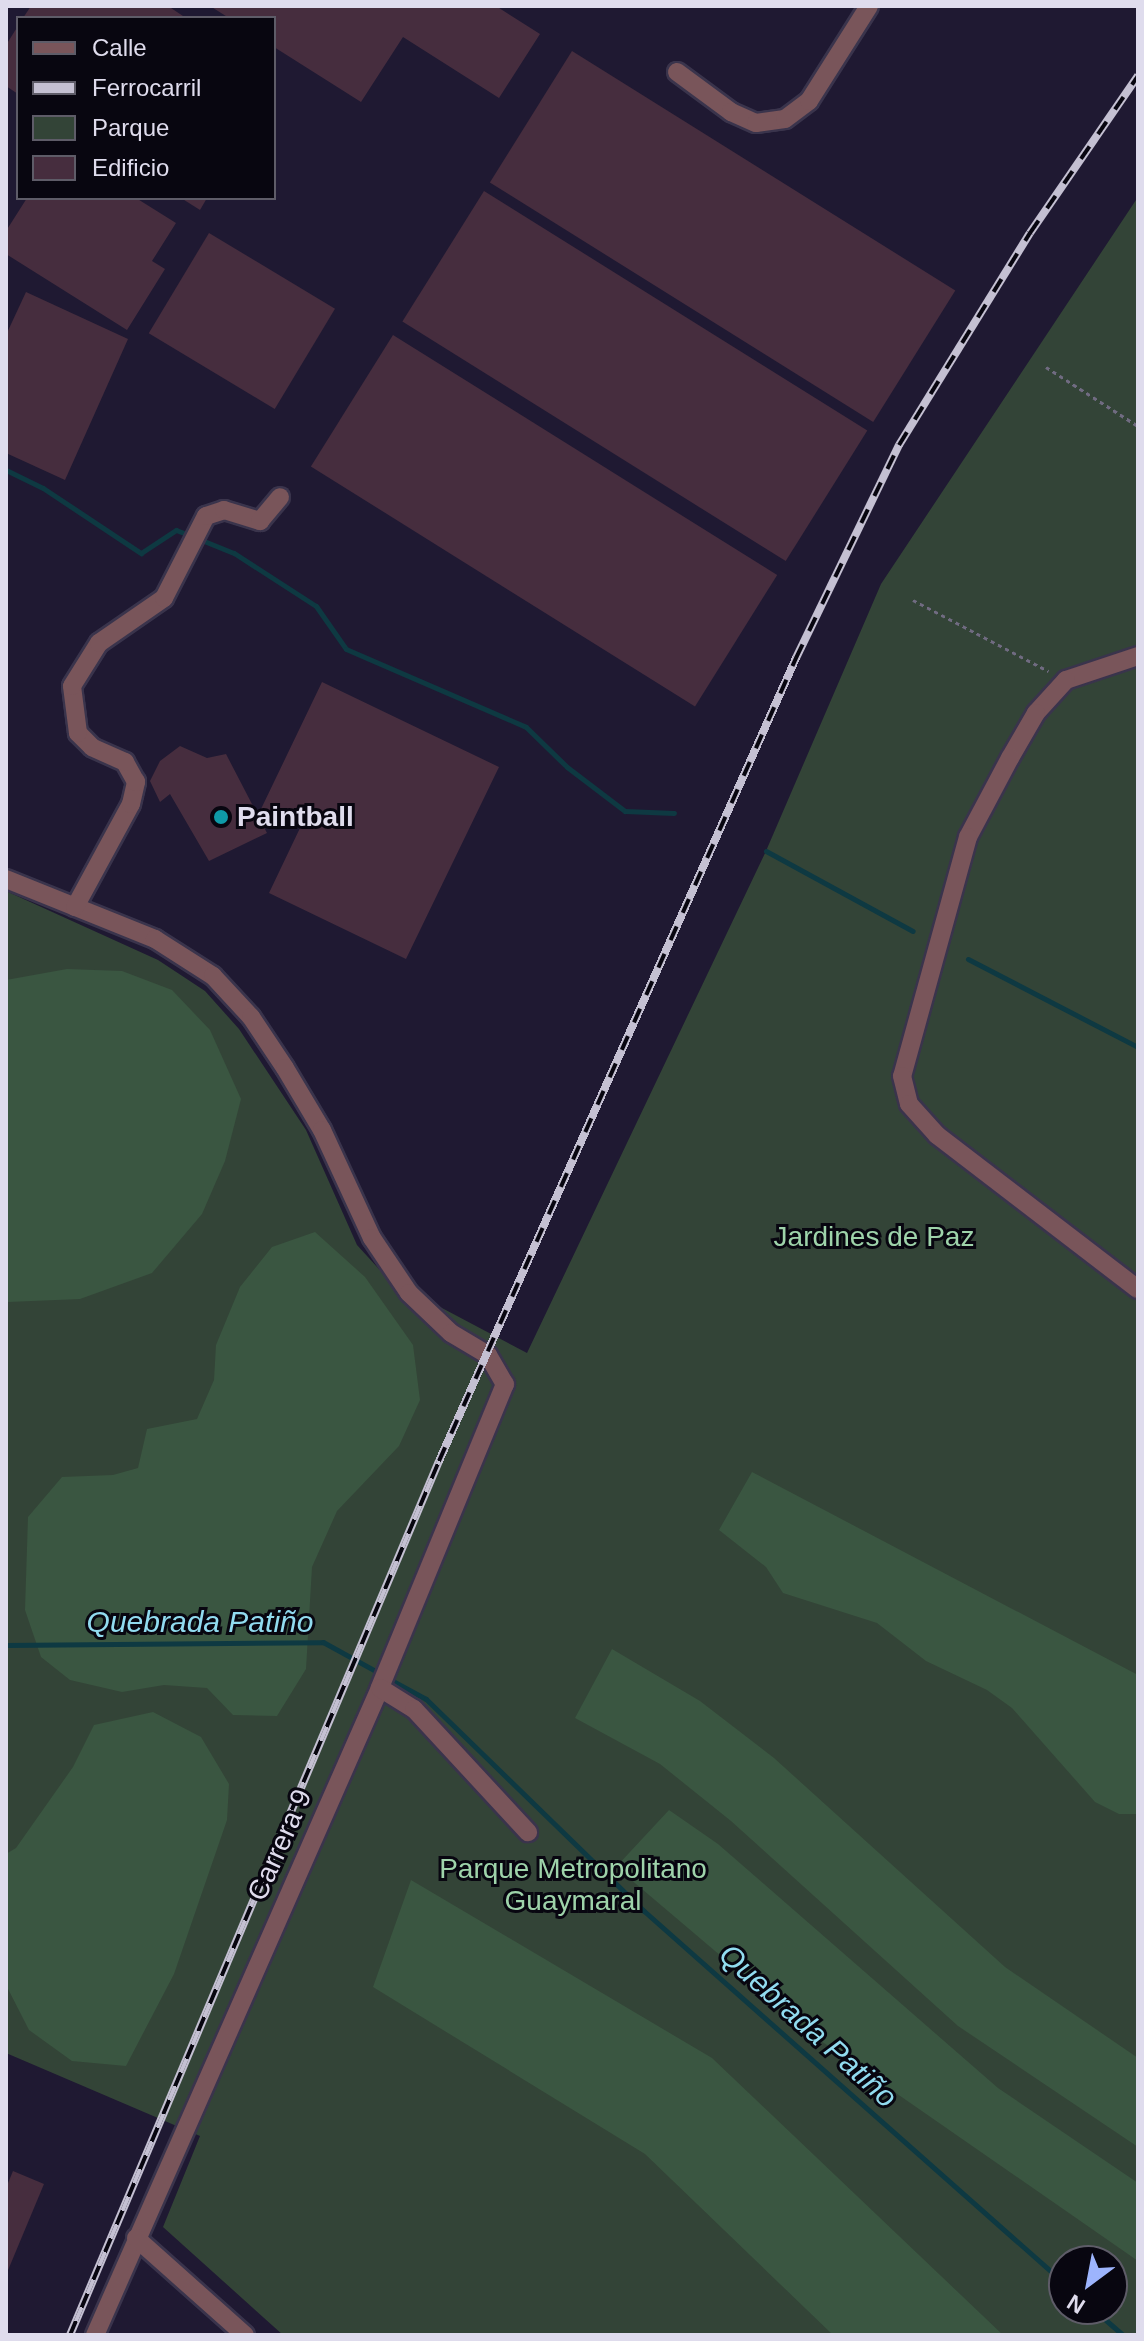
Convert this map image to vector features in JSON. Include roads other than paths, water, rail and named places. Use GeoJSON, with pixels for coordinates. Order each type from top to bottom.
{"type":"FeatureCollection","features":[{"type":"Feature","properties":{"kind":"street"},"geometry":{"type":"LineString","coordinates":[[677,72],[731,112],[756,123],[785,119],[809,101],[869,6]]}},
{"type":"Feature","properties":{"kind":"street"},"geometry":{"type":"LineString","coordinates":[[6,879],[75,907],[131,804],[136,782],[125,762],[92,747],[78,733],[72,686],[99,643],[164,598],[206,516],[224,510],[260,521],[280,497]]}},
{"type":"Feature","properties":{"kind":"street"},"geometry":{"type":"LineString","coordinates":[[1138,656],[1066,680],[1036,713],[968,837],[902,1076],[909,1104],[937,1135],[1138,1289]]}},
{"type":"Feature","properties":{"kind":"street","name":"Carrera 9"},"geometry":{"type":"LineString","coordinates":[[75,907],[155,939],[213,976],[251,1017],[322,1130],[372,1238],[409,1293],[503,1373],[505,1384],[380,1688],[95,2335]]}},
{"type":"Feature","properties":{"kind":"street"},"geometry":{"type":"LineString","coordinates":[[380,1688],[414,1709],[528,1832]]}},
{"type":"Feature","properties":{"kind":"street"},"geometry":{"type":"LineString","coordinates":[[136,2238],[245,2335]]}},
{"type":"Feature","properties":{"kind":"waterway"},"geometry":{"type":"LineString","coordinates":[[6,470],[43,488],[141,553],[176,530],[189,535]]}},
{"type":"Feature","properties":{"kind":"waterway"},"geometry":{"type":"LineString","coordinates":[[199,539],[234,553],[316,606],[346,649],[526,727],[567,767],[625,811],[674,813]]}},
{"type":"Feature","properties":{"kind":"waterway"},"geometry":{"type":"LineString","coordinates":[[766,851],[913,931]]}},
{"type":"Feature","properties":{"kind":"waterway"},"geometry":{"type":"LineString","coordinates":[[968,959],[1138,1047]]}},
{"type":"Feature","properties":{"kind":"waterway","name":"Quebrada Patiño"},"geometry":{"type":"LineString","coordinates":[[6,1645],[323,1642],[381,1674]]}},
{"type":"Feature","properties":{"kind":"waterway","name":"Quebrada Patiño"},"geometry":{"type":"LineString","coordinates":[[389,1679],[426,1699],[644,1911],[1048,2269]]}},
{"type":"Feature","properties":{"kind":"waterway","name":"Quebrada Patiño"},"geometry":{"type":"LineString","coordinates":[[1111,2325],[1123,2335]]}},
{"type":"Feature","properties":{"kind":"railway"},"geometry":{"type":"LineString","coordinates":[[70,2335],[439,1461],[796,658],[899,445],[1030,233],[1138,76]]}},
{"type":"Feature","properties":{"kind":"place","name":"Paintball"},"geometry":{"type":"Point","coordinates":[221,817]}},
{"type":"Feature","properties":{"kind":"park label","name":"Jardines de Paz"},"geometry":{"type":"Point","coordinates":[874,1237]}},
{"type":"Feature","properties":{"kind":"park label","name":"Parque Metropolitano Guaymaral"},"geometry":{"type":"Point","coordinates":[573,1885]}}]}
